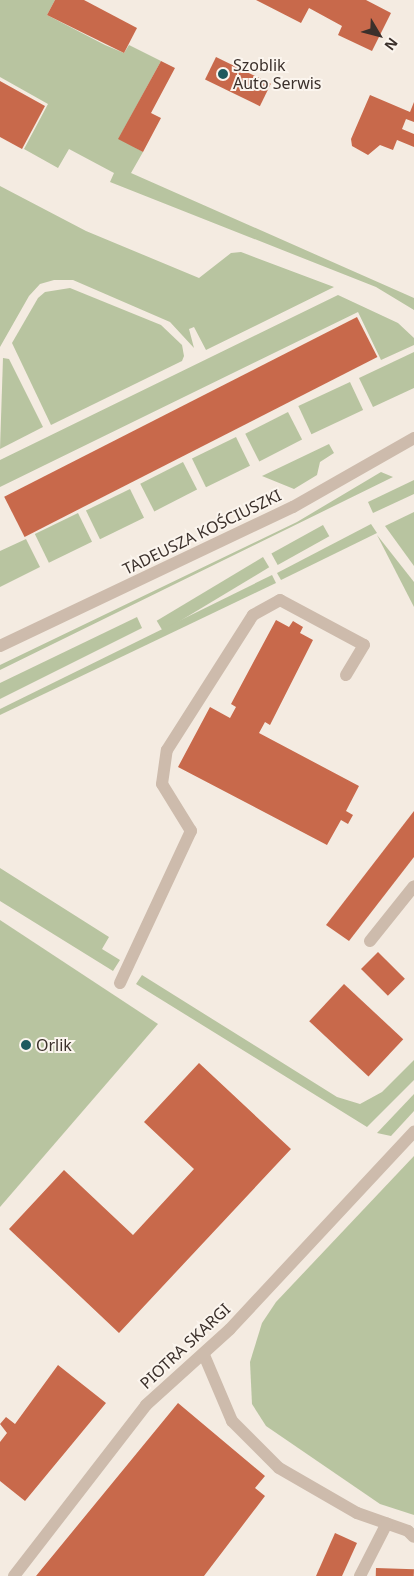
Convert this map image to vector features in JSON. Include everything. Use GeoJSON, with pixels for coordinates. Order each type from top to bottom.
{"type":"FeatureCollection","features":[{"type":"Feature","properties":{"kind":"street","name":"TADEUSZA KOŚCIUSZKI"},"geometry":{"type":"LineString","coordinates":[[0,646],[293,506],[414,438]]}},
{"type":"Feature","properties":{"kind":"street"},"geometry":{"type":"LineString","coordinates":[[120,983],[191,831],[162,784],[168,750],[253,615],[280,600],[364,645],[346,675]]}},
{"type":"Feature","properties":{"kind":"street"},"geometry":{"type":"LineString","coordinates":[[370,941],[414,886]]}},
{"type":"Feature","properties":{"kind":"street","name":"PIOTRA SKARGI"},"geometry":{"type":"LineString","coordinates":[[14,1576],[146,1405],[204,1355],[414,1132]]}},
{"type":"Feature","properties":{"kind":"street"},"geometry":{"type":"LineString","coordinates":[[204,1355],[232,1421],[279,1468],[358,1513],[387,1523],[414,1537]]}},
{"type":"Feature","properties":{"kind":"street"},"geometry":{"type":"LineString","coordinates":[[360,1576],[387,1523]]}},
{"type":"Feature","properties":{"kind":"green space"},"geometry":{"type":"Polygon","coordinates":[[[0,0],[55,0],[47,15],[124,53],[129,45],[161,61],[119,138],[143,152],[131,173],[414,298],[414,310],[376,287],[110,182],[114,173],[69,149],[58,168],[24,149],[48,104],[0,77],[0,0]]]}},
{"type":"Feature","properties":{"kind":"green space"},"geometry":{"type":"Polygon","coordinates":[[[0,186],[86,231],[199,278],[231,253],[241,252],[334,287],[206,350],[194,327],[189,329],[194,348],[170,322],[73,280],[54,280],[40,284],[29,296],[0,347],[0,186]]]}},
{"type":"Feature","properties":{"kind":"green space"},"geometry":{"type":"Polygon","coordinates":[[[70,288],[161,325],[182,345],[184,356],[182,361],[51,425],[12,343],[38,298],[45,292],[70,288]]]}},
{"type":"Feature","properties":{"kind":"green space"},"geometry":{"type":"Polygon","coordinates":[[[338,295],[398,323],[414,338],[414,345],[381,360],[358,312],[0,487],[0,460],[338,295]]]}},
{"type":"Feature","properties":{"kind":"green space"},"geometry":{"type":"Polygon","coordinates":[[[414,352],[414,388],[373,407],[359,378],[414,352]]]}},
{"type":"Feature","properties":{"kind":"green space"},"geometry":{"type":"Polygon","coordinates":[[[3,358],[9,359],[43,427],[0,449],[3,358]]]}},
{"type":"Feature","properties":{"kind":"green space"},"geometry":{"type":"Polygon","coordinates":[[[350,382],[363,410],[311,434],[298,406],[350,382]]]}},
{"type":"Feature","properties":{"kind":"green space"},"geometry":{"type":"Polygon","coordinates":[[[288,412],[302,440],[259,461],[245,434],[288,412]]]}},
{"type":"Feature","properties":{"kind":"green space"},"geometry":{"type":"Polygon","coordinates":[[[236,437],[250,466],[206,487],[192,458],[236,437]]]}},
{"type":"Feature","properties":{"kind":"green space"},"geometry":{"type":"Polygon","coordinates":[[[329,444],[334,453],[320,462],[317,475],[294,489],[262,476],[329,444]]]}},
{"type":"Feature","properties":{"kind":"green space"},"geometry":{"type":"Polygon","coordinates":[[[183,462],[197,490],[154,511],[140,484],[183,462]]]}},
{"type":"Feature","properties":{"kind":"green space"},"geometry":{"type":"Polygon","coordinates":[[[381,472],[393,477],[0,670],[0,665],[297,522],[381,472]]]}},
{"type":"Feature","properties":{"kind":"green space"},"geometry":{"type":"Polygon","coordinates":[[[414,480],[414,494],[373,513],[368,502],[414,480]]]}},
{"type":"Feature","properties":{"kind":"green space"},"geometry":{"type":"Polygon","coordinates":[[[130,489],[144,518],[100,539],[86,510],[130,489]]]}},
{"type":"Feature","properties":{"kind":"green space"},"geometry":{"type":"Polygon","coordinates":[[[414,512],[414,566],[385,526],[414,512]]]}},
{"type":"Feature","properties":{"kind":"green space"},"geometry":{"type":"Polygon","coordinates":[[[78,513],[92,542],[49,563],[35,534],[78,513]]]}},
{"type":"Feature","properties":{"kind":"green space"},"geometry":{"type":"Polygon","coordinates":[[[371,524],[377,533],[281,580],[277,573],[371,524]]]}},
{"type":"Feature","properties":{"kind":"green space"},"geometry":{"type":"Polygon","coordinates":[[[323,525],[329,536],[278,565],[271,554],[323,525]]]}},
{"type":"Feature","properties":{"kind":"green space"},"geometry":{"type":"Polygon","coordinates":[[[377,535],[414,582],[414,607],[377,535]]]}},
{"type":"Feature","properties":{"kind":"green space"},"geometry":{"type":"Polygon","coordinates":[[[26,539],[40,567],[0,587],[0,551],[26,539]]]}},
{"type":"Feature","properties":{"kind":"green space"},"geometry":{"type":"Polygon","coordinates":[[[263,557],[269,567],[163,631],[157,621],[263,557]]]}},
{"type":"Feature","properties":{"kind":"green space"},"geometry":{"type":"Polygon","coordinates":[[[272,575],[276,583],[0,715],[0,709],[272,575]]]}},
{"type":"Feature","properties":{"kind":"green space"},"geometry":{"type":"Polygon","coordinates":[[[137,617],[142,628],[0,699],[0,683],[137,617]]]}},
{"type":"Feature","properties":{"kind":"green space"},"geometry":{"type":"Polygon","coordinates":[[[0,868],[109,937],[102,949],[120,960],[113,971],[0,901],[0,868]]]}},
{"type":"Feature","properties":{"kind":"green space"},"geometry":{"type":"Polygon","coordinates":[[[0,920],[158,1024],[0,1207],[0,920]]]}},
{"type":"Feature","properties":{"kind":"green space"},"geometry":{"type":"Polygon","coordinates":[[[142,975],[337,1097],[360,1104],[382,1092],[414,1060],[414,1080],[367,1127],[136,984],[142,975]]]}},
{"type":"Feature","properties":{"kind":"green space"},"geometry":{"type":"Polygon","coordinates":[[[414,1094],[414,1111],[391,1136],[377,1133],[414,1094]]]}},
{"type":"Feature","properties":{"kind":"green space"},"geometry":{"type":"Polygon","coordinates":[[[414,1156],[414,1515],[380,1504],[266,1426],[252,1404],[250,1362],[262,1323],[276,1302],[414,1156]]]}},
{"type":"Feature","properties":{"kind":"building"},"geometry":{"type":"Polygon","coordinates":[[[55,0],[84,0],[137,28],[124,53],[47,15],[55,0]]]}},
{"type":"Feature","properties":{"kind":"building"},"geometry":{"type":"Polygon","coordinates":[[[256,0],[366,0],[391,13],[372,51],[338,35],[342,26],[309,8],[301,23],[256,0]]]}},
{"type":"Feature","properties":{"kind":"building"},"geometry":{"type":"Polygon","coordinates":[[[216,57],[271,84],[260,106],[205,79],[216,57]]]}},
{"type":"Feature","properties":{"kind":"building"},"geometry":{"type":"Polygon","coordinates":[[[161,61],[175,68],[151,113],[161,118],[143,152],[118,139],[161,61]]]}},
{"type":"Feature","properties":{"kind":"building"},"geometry":{"type":"Polygon","coordinates":[[[0,81],[45,106],[22,149],[0,137],[0,81]]]}},
{"type":"Feature","properties":{"kind":"building"},"geometry":{"type":"Polygon","coordinates":[[[370,95],[410,112],[414,102],[414,122],[406,119],[402,129],[414,134],[414,147],[397,140],[393,150],[380,145],[368,155],[352,146],[351,139],[370,95]]]}},
{"type":"Feature","properties":{"kind":"building"},"geometry":{"type":"Polygon","coordinates":[[[357,317],[377,357],[25,537],[4,497],[357,317]]]}},
{"type":"Feature","properties":{"kind":"building"},"geometry":{"type":"Polygon","coordinates":[[[276,620],[289,627],[293,621],[303,627],[300,633],[313,640],[270,725],[265,722],[259,733],[359,786],[346,811],[353,815],[348,824],[341,820],[327,845],[178,767],[210,707],[230,718],[236,707],[231,704],[276,620]]]}},
{"type":"Feature","properties":{"kind":"building"},"geometry":{"type":"Polygon","coordinates":[[[414,811],[414,857],[349,941],[326,925],[414,811]]]}},
{"type":"Feature","properties":{"kind":"building"},"geometry":{"type":"Polygon","coordinates":[[[378,952],[405,979],[388,996],[361,969],[378,952]]]}},
{"type":"Feature","properties":{"kind":"building"},"geometry":{"type":"Polygon","coordinates":[[[344,984],[403,1039],[368,1077],[309,1021],[344,984]]]}},
{"type":"Feature","properties":{"kind":"building"},"geometry":{"type":"Polygon","coordinates":[[[199,1063],[291,1149],[119,1333],[9,1229],[64,1170],[133,1235],[194,1169],[144,1122],[199,1063]]]}},
{"type":"Feature","properties":{"kind":"building"},"geometry":{"type":"Polygon","coordinates":[[[58,1365],[106,1403],[25,1501],[0,1481],[0,1442],[7,1433],[0,1424],[6,1417],[15,1424],[58,1365]]]}},
{"type":"Feature","properties":{"kind":"building"},"geometry":{"type":"Polygon","coordinates":[[[178,1403],[265,1476],[255,1488],[265,1496],[204,1576],[36,1576],[178,1403]]]}},
{"type":"Feature","properties":{"kind":"building"},"geometry":{"type":"Polygon","coordinates":[[[335,1533],[357,1543],[342,1576],[316,1576],[335,1533]]]}},
{"type":"Feature","properties":{"kind":"building"},"geometry":{"type":"Polygon","coordinates":[[[376,1568],[414,1569],[414,1576],[376,1576],[376,1568]]]}},
{"type":"Feature","properties":{"kind":"place","name":"Szoblik Auto Serwis"},"geometry":{"type":"Point","coordinates":[223,74]}},
{"type":"Feature","properties":{"kind":"place","name":"Orlik"},"geometry":{"type":"Point","coordinates":[26,1045]}}]}
